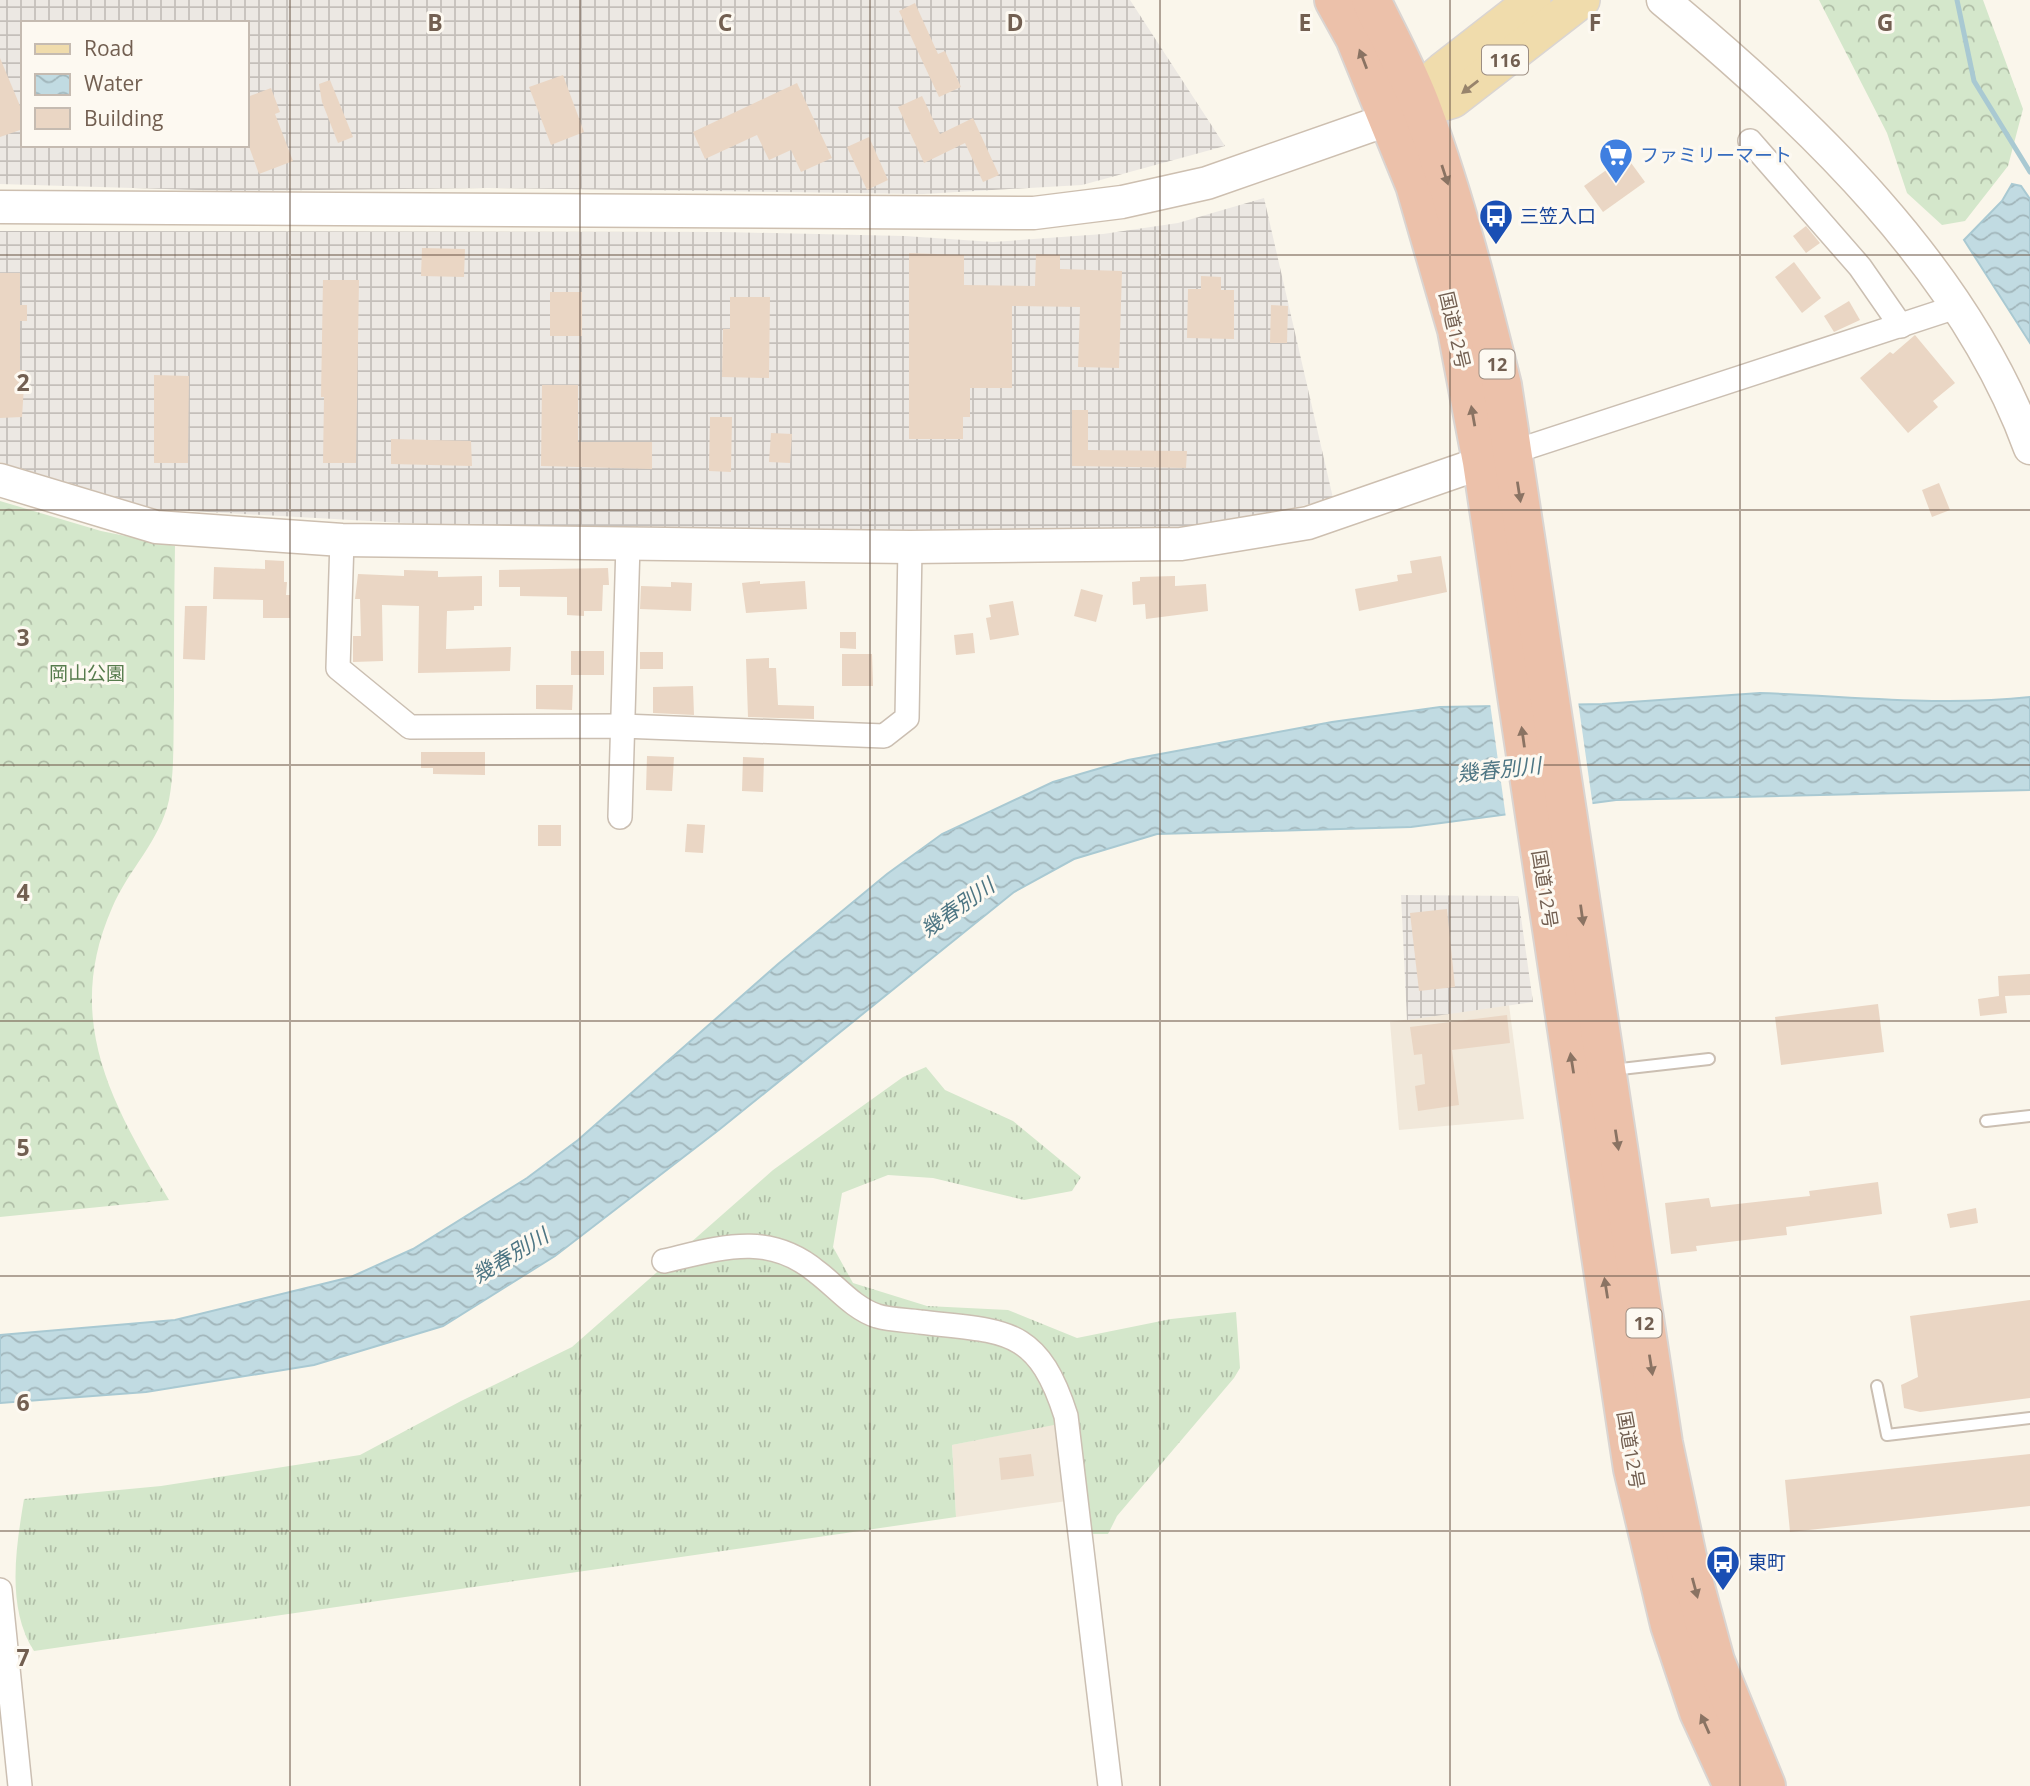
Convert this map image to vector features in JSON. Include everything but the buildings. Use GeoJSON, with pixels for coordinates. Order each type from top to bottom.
{"type":"FeatureCollection","features":[{"type":"Feature","properties":{"kind":"highway","name":"国道12号"},"geometry":{"type":"LineString","coordinates":[[1334,0],[1355,38],[1408,108]]}},
{"type":"Feature","properties":{"kind":"highway","name":"国道12号"},"geometry":{"type":"LineString","coordinates":[[1371,0],[1408,108],[1415,185],[1497,457],[1556,850],[1633,1469],[1670,1625],[1699,1712],[1733,1786]]}},
{"type":"Feature","properties":{"kind":"highway","name":"国道12号"},"geometry":{"type":"LineString","coordinates":[[1556,850],[1606,1070],[1663,1443],[1687,1557],[1714,1661],[1766,1786]]}},
{"type":"Feature","properties":{"kind":"main road","name":"116"},"geometry":{"type":"LineString","coordinates":[[1408,108],[1533,0]]}},
{"type":"Feature","properties":{"kind":"main road","name":"116"},"geometry":{"type":"LineString","coordinates":[[1408,108],[1454,100],[1583,0]]}},
{"type":"Feature","properties":{"kind":"street"},"geometry":{"type":"LineString","coordinates":[[1663,0],[1804,125],[1885,215],[1959,306],[2000,378],[2030,449]]}},
{"type":"Feature","properties":{"kind":"street"},"geometry":{"type":"LineString","coordinates":[[0,207],[1034,213],[1122,202],[1207,183],[1408,108]]}},
{"type":"Feature","properties":{"kind":"street"},"geometry":{"type":"LineString","coordinates":[[1750,141],[1860,267],[1901,326]]}},
{"type":"Feature","properties":{"kind":"street"},"geometry":{"type":"LineString","coordinates":[[0,480],[156,527],[342,540],[910,547],[1181,544],[1308,523],[1497,457],[1959,306]]}},
{"type":"Feature","properties":{"kind":"street"},"geometry":{"type":"LineString","coordinates":[[342,540],[338,668],[410,727],[622,726],[884,736],[908,718],[910,547]]}},
{"type":"Feature","properties":{"kind":"street"},"geometry":{"type":"LineString","coordinates":[[620,817],[628,544]]}},
{"type":"Feature","properties":{"kind":"street"},"geometry":{"type":"LineString","coordinates":[[664,1261],[723,1246],[761,1246],[800,1261],[850,1301],[875,1315],[997,1331],[1018,1340],[1037,1355],[1056,1382],[1066,1416],[1110,1786]]}},
{"type":"Feature","properties":{"kind":"street"},"geometry":{"type":"LineString","coordinates":[[0,1590],[19,1786]]}},
{"type":"Feature","properties":{"kind":"lane"},"geometry":{"type":"LineString","coordinates":[[1606,1070],[1709,1059]]}},
{"type":"Feature","properties":{"kind":"lane"},"geometry":{"type":"LineString","coordinates":[[1986,1121],[2030,1116]]}},
{"type":"Feature","properties":{"kind":"lane"},"geometry":{"type":"LineString","coordinates":[[1877,1386],[1887,1435],[2030,1418]]}},
{"type":"Feature","properties":{"kind":"shaded area"},"geometry":{"type":"Polygon","coordinates":[[[0,0],[1130,0],[1225,146],[1082,185],[923,194],[488,188],[232,191],[0,184],[0,0]]]}},
{"type":"Feature","properties":{"kind":"shaded area"},"geometry":{"type":"Polygon","coordinates":[[[1264,198],[1333,498],[1290,509],[1167,531],[766,533],[476,527],[156,509],[0,462],[0,231],[724,232],[905,236],[993,242],[1103,234],[1178,223],[1264,198]]]}},
{"type":"Feature","properties":{"kind":"shaded area"},"geometry":{"type":"Polygon","coordinates":[[[1401,895],[1518,896],[1533,1002],[1407,1020],[1401,895]]]}},
{"type":"Feature","properties":{"kind":"shaded area"},"geometry":{"type":"Polygon","coordinates":[[[1509,1005],[1524,1119],[1399,1130],[1390,1022],[1509,1005]]]}},
{"type":"Feature","properties":{"kind":"shaded area"},"geometry":{"type":"Polygon","coordinates":[[[1059,1423],[1067,1501],[956,1517],[952,1445],[1059,1423]]]}},
{"type":"Feature","properties":{"kind":"green space"},"geometry":{"type":"Polygon","coordinates":[[[1819,0],[1983,0],[2023,109],[2008,166],[1965,221],[1942,225],[1907,193],[1887,133],[1819,0]]]}},
{"type":"Feature","properties":{"kind":"green space","name":"岡山公園"},"geometry":{"type":"Polygon","coordinates":[[[0,501],[101,531],[175,546],[173,750],[169,800],[159,829],[112,908],[98,949],[92,987],[93,1024],[113,1095],[129,1130],[169,1200],[0,1217],[0,501]]]}},
{"type":"Feature","properties":{"kind":"green space"},"geometry":{"type":"Polygon","coordinates":[[[926,1067],[945,1090],[1013,1121],[1081,1177],[1072,1191],[1024,1200],[933,1178],[888,1175],[842,1193],[833,1247],[853,1283],[927,1306],[1008,1310],[1077,1338],[1171,1319],[1236,1312],[1240,1368],[1117,1516],[1108,1534],[1089,1534],[1074,1421],[952,1445],[956,1517],[34,1651],[19,1616],[16,1596],[16,1557],[24,1499],[161,1486],[360,1455],[461,1401],[572,1347],[773,1170],[903,1077],[926,1067]]]}},
{"type":"Feature","properties":{"kind":"water"},"geometry":{"type":"Polygon","coordinates":[[[2012,184],[2021,186],[2030,199],[2030,343],[1964,240],[2002,201],[2012,184]]]}},
{"type":"Feature","properties":{"kind":"water","name":"幾春別川"},"geometry":{"type":"Polygon","coordinates":[[[1760,693],[1929,701],[2030,697],[2030,790],[1616,800],[1411,827],[1157,834],[1074,859],[1014,892],[720,1129],[555,1256],[443,1326],[314,1365],[146,1392],[0,1403],[0,1335],[175,1320],[351,1277],[413,1249],[527,1178],[578,1140],[778,964],[887,874],[942,834],[1053,782],[1128,760],[1332,722],[1440,707],[1602,704],[1760,693]]]}},
{"type":"Feature","properties":{"kind":"pier"},"geometry":{"type":"Polygon","coordinates":[[[1578,701],[1593,807],[1506,818],[1490,703],[1578,701]]]}},
{"type":"Feature","properties":{"kind":"waterway"},"geometry":{"type":"LineString","coordinates":[[1957,0],[1974,81],[2030,172]]}},
{"type":"Feature","properties":{"kind":"place","name":"ファミリーマート"},"geometry":{"type":"Point","coordinates":[1616,185]}},
{"type":"Feature","properties":{"kind":"place","name":"三笠入口"},"geometry":{"type":"Point","coordinates":[1496,246]}},
{"type":"Feature","properties":{"kind":"place","name":"東町"},"geometry":{"type":"Point","coordinates":[1723,1592]}}]}
